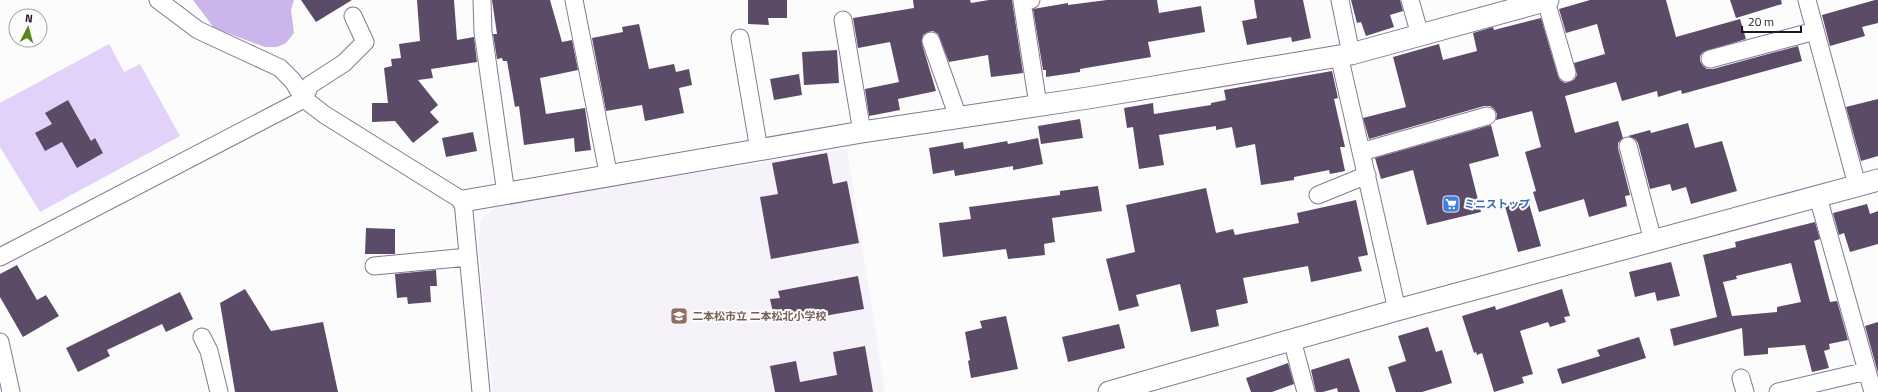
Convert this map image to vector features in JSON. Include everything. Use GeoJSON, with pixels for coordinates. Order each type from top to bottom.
{"type":"FeatureCollection","features":[{"type":"Feature","properties":{"kind":"street"},"geometry":{"type":"LineString","coordinates":[[158,0],[198,30],[280,68],[293,81],[304,99],[325,115],[463,202],[862,132],[1038,105],[1345,54],[1420,35],[1538,1],[1567,73]]}},
{"type":"Feature","properties":{"kind":"street"},"geometry":{"type":"LineString","coordinates":[[482,0],[483,32],[506,194]]}},
{"type":"Feature","properties":{"kind":"street"},"geometry":{"type":"LineString","coordinates":[[574,0],[609,177]]}},
{"type":"Feature","properties":{"kind":"street"},"geometry":{"type":"LineString","coordinates":[[1031,0],[1022,1],[1038,105]]}},
{"type":"Feature","properties":{"kind":"street"},"geometry":{"type":"LineString","coordinates":[[1340,0],[1345,54],[1361,152],[1397,310]]}},
{"type":"Feature","properties":{"kind":"street"},"geometry":{"type":"LineString","coordinates":[[1410,0],[1420,35]]}},
{"type":"Feature","properties":{"kind":"street"},"geometry":{"type":"LineString","coordinates":[[1807,0],[1857,185]]}},
{"type":"Feature","properties":{"kind":"street"},"geometry":{"type":"LineString","coordinates":[[0,257],[304,99],[310,85],[344,63],[365,42],[354,16]]}},
{"type":"Feature","properties":{"kind":"street"},"geometry":{"type":"LineString","coordinates":[[843,20],[862,132]]}},
{"type":"Feature","properties":{"kind":"street"},"geometry":{"type":"LineString","coordinates":[[1710,59],[1815,31]]}},
{"type":"Feature","properties":{"kind":"street"},"geometry":{"type":"LineString","coordinates":[[740,38],[759,150]]}},
{"type":"Feature","properties":{"kind":"street"},"geometry":{"type":"LineString","coordinates":[[932,41],[958,117]]}},
{"type":"Feature","properties":{"kind":"street"},"geometry":{"type":"LineString","coordinates":[[1361,152],[1487,116]]}},
{"type":"Feature","properties":{"kind":"street"},"geometry":{"type":"LineString","coordinates":[[1628,146],[1653,241]]}},
{"type":"Feature","properties":{"kind":"street"},"geometry":{"type":"LineString","coordinates":[[1318,195],[1366,176]]}},
{"type":"Feature","properties":{"kind":"street"},"geometry":{"type":"LineString","coordinates":[[1109,392],[1397,310],[1878,180]]}},
{"type":"Feature","properties":{"kind":"street"},"geometry":{"type":"LineString","coordinates":[[1818,197],[1873,392]]}},
{"type":"Feature","properties":{"kind":"street"},"geometry":{"type":"LineString","coordinates":[[463,202],[481,392]]}},
{"type":"Feature","properties":{"kind":"street"},"geometry":{"type":"LineString","coordinates":[[374,266],[468,256]]}},
{"type":"Feature","properties":{"kind":"street"},"geometry":{"type":"LineString","coordinates":[[202,337],[210,351],[219,392]]}},
{"type":"Feature","properties":{"kind":"street"},"geometry":{"type":"LineString","coordinates":[[1292,340],[1306,392]]}},
{"type":"Feature","properties":{"kind":"street"},"geometry":{"type":"LineString","coordinates":[[0,342],[11,392]]}},
{"type":"Feature","properties":{"kind":"street"},"geometry":{"type":"LineString","coordinates":[[1778,392],[1867,371]]}},
{"type":"Feature","properties":{"kind":"shaded area"},"geometry":{"type":"Polygon","coordinates":[[[193,0],[294,0],[291,10],[294,33],[286,43],[277,47],[265,47],[214,28],[193,0]]]}},
{"type":"Feature","properties":{"kind":"shaded area"},"geometry":{"type":"Polygon","coordinates":[[[109,44],[124,72],[140,64],[180,136],[40,212],[0,147],[0,103],[109,44]]]}},
{"type":"Feature","properties":{"kind":"shaded area","name":"二本松市立 二本松北小学校"},"geometry":{"type":"Polygon","coordinates":[[[847,149],[885,392],[493,392],[478,240],[481,220],[500,204],[847,149]]]}},
{"type":"Feature","properties":{"kind":"building"},"geometry":{"type":"Polygon","coordinates":[[[301,0],[352,0],[316,22],[301,0]]]}},
{"type":"Feature","properties":{"kind":"building"},"geometry":{"type":"Polygon","coordinates":[[[417,0],[454,0],[457,40],[474,37],[477,62],[431,69],[433,78],[418,80],[438,105],[430,112],[439,122],[413,143],[395,121],[372,122],[372,103],[388,103],[384,68],[392,66],[391,59],[401,58],[399,44],[420,41],[417,0]]]}},
{"type":"Feature","properties":{"kind":"building"},"geometry":{"type":"Polygon","coordinates":[[[492,0],[550,0],[562,42],[572,40],[578,70],[540,78],[546,114],[585,108],[591,150],[575,152],[574,138],[524,145],[519,106],[515,107],[507,61],[503,61],[502,58],[497,59],[493,34],[497,34],[492,0]]]}},
{"type":"Feature","properties":{"kind":"building"},"geometry":{"type":"Polygon","coordinates":[[[748,0],[787,0],[787,18],[768,18],[769,25],[748,24],[748,0]]]}},
{"type":"Feature","properties":{"kind":"building"},"geometry":{"type":"Polygon","coordinates":[[[913,0],[970,0],[971,3],[989,0],[1012,0],[1023,73],[991,77],[988,55],[949,62],[938,34],[933,31],[928,32],[923,35],[922,44],[936,91],[898,99],[900,110],[869,116],[865,89],[899,82],[890,42],[858,48],[853,18],[914,8],[913,0]]]}},
{"type":"Feature","properties":{"kind":"building"},"geometry":{"type":"Polygon","coordinates":[[[1107,0],[1157,0],[1159,13],[1201,6],[1205,32],[1148,42],[1151,57],[1080,69],[1080,72],[1046,77],[1046,70],[1043,70],[1033,9],[1068,3],[1068,5],[1107,0]]]}},
{"type":"Feature","properties":{"kind":"building"},"geometry":{"type":"Polygon","coordinates":[[[1254,0],[1303,0],[1311,38],[1292,42],[1291,37],[1247,45],[1242,21],[1257,18],[1254,0]]]}},
{"type":"Feature","properties":{"kind":"building"},"geometry":{"type":"Polygon","coordinates":[[[1351,0],[1400,0],[1403,11],[1390,15],[1394,27],[1366,36],[1361,22],[1357,23],[1351,0]]]}},
{"type":"Feature","properties":{"kind":"building"},"geometry":{"type":"Polygon","coordinates":[[[1590,0],[1666,0],[1676,37],[1740,19],[1746,39],[1703,52],[1700,56],[1700,61],[1707,69],[1713,69],[1798,46],[1802,61],[1682,94],[1681,90],[1658,97],[1657,91],[1622,101],[1616,82],[1565,96],[1575,133],[1618,121],[1623,138],[1618,143],[1618,148],[1630,195],[1625,196],[1627,206],[1589,217],[1584,199],[1539,212],[1533,192],[1536,191],[1525,152],[1541,147],[1532,111],[1496,120],[1497,114],[1494,109],[1490,106],[1484,106],[1369,139],[1363,118],[1406,107],[1393,57],[1439,44],[1443,60],[1477,51],[1473,33],[1493,27],[1494,30],[1541,18],[1560,80],[1565,83],[1574,80],[1577,75],[1574,63],[1605,54],[1597,24],[1566,33],[1559,9],[1590,0]]]}},
{"type":"Feature","properties":{"kind":"building"},"geometry":{"type":"Polygon","coordinates":[[[1730,0],[1781,0],[1782,4],[1736,18],[1730,0]]]}},
{"type":"Feature","properties":{"kind":"building"},"geometry":{"type":"Polygon","coordinates":[[[1878,0],[1878,23],[1862,27],[1865,36],[1830,46],[1822,15],[1878,0]]]}},
{"type":"Feature","properties":{"kind":"building"},"geometry":{"type":"Polygon","coordinates":[[[639,24],[649,69],[674,64],[676,72],[689,69],[692,85],[679,88],[684,113],[645,121],[642,105],[606,111],[592,38],[623,32],[622,27],[639,24]]]}},
{"type":"Feature","properties":{"kind":"building"},"geometry":{"type":"Polygon","coordinates":[[[837,50],[839,83],[804,85],[802,52],[837,50]]]}},
{"type":"Feature","properties":{"kind":"building"},"geometry":{"type":"Polygon","coordinates":[[[1332,71],[1338,98],[1334,99],[1345,147],[1340,147],[1345,171],[1330,174],[1329,170],[1294,177],[1294,180],[1261,185],[1255,144],[1236,148],[1232,127],[1216,130],[1216,126],[1159,135],[1164,165],[1139,169],[1133,127],[1127,128],[1124,108],[1153,103],[1154,114],[1211,105],[1211,103],[1226,100],[1224,90],[1332,71]]]}},
{"type":"Feature","properties":{"kind":"building"},"geometry":{"type":"Polygon","coordinates":[[[799,74],[802,95],[774,100],[770,79],[799,74]]]}},
{"type":"Feature","properties":{"kind":"building"},"geometry":{"type":"Polygon","coordinates":[[[1878,99],[1878,156],[1861,161],[1846,107],[1878,99]]]}},
{"type":"Feature","properties":{"kind":"building"},"geometry":{"type":"Polygon","coordinates":[[[68,100],[91,141],[95,138],[103,153],[77,168],[62,142],[45,151],[35,133],[52,124],[45,113],[68,100]]]}},
{"type":"Feature","properties":{"kind":"building"},"geometry":{"type":"Polygon","coordinates":[[[1080,119],[1083,138],[1041,144],[1038,126],[1080,119]]]}},
{"type":"Feature","properties":{"kind":"building"},"geometry":{"type":"Polygon","coordinates":[[[1688,123],[1695,148],[1722,141],[1737,191],[1691,204],[1686,187],[1672,191],[1670,184],[1650,189],[1638,143],[1635,139],[1628,136],[1650,130],[1651,133],[1688,123]]]}},
{"type":"Feature","properties":{"kind":"building"},"geometry":{"type":"Polygon","coordinates":[[[1491,125],[1499,156],[1469,164],[1481,212],[1427,225],[1413,170],[1381,179],[1375,158],[1491,125]]]}},
{"type":"Feature","properties":{"kind":"building"},"geometry":{"type":"Polygon","coordinates":[[[473,132],[477,151],[446,157],[442,138],[473,132]]]}},
{"type":"Feature","properties":{"kind":"building"},"geometry":{"type":"Polygon","coordinates":[[[1038,138],[1043,164],[1013,170],[1013,166],[955,176],[954,170],[933,174],[929,148],[963,142],[964,149],[1007,141],[1008,144],[1038,138]]]}},
{"type":"Feature","properties":{"kind":"building"},"geometry":{"type":"Polygon","coordinates":[[[827,153],[833,184],[847,181],[859,243],[771,259],[760,197],[778,194],[772,163],[827,153]]]}},
{"type":"Feature","properties":{"kind":"building"},"geometry":{"type":"Polygon","coordinates":[[[1098,186],[1102,211],[1052,218],[1055,242],[1044,244],[1045,255],[1008,259],[1006,249],[943,257],[939,223],[971,219],[969,207],[1060,195],[1060,191],[1098,186]]]}},
{"type":"Feature","properties":{"kind":"building"},"geometry":{"type":"Polygon","coordinates":[[[1206,188],[1216,233],[1233,229],[1235,235],[1299,223],[1297,213],[1356,200],[1368,255],[1358,257],[1362,271],[1311,282],[1308,266],[1243,278],[1248,303],[1216,310],[1219,326],[1191,332],[1180,284],[1136,295],[1139,306],[1119,311],[1106,259],[1135,252],[1126,205],[1206,188]]]}},
{"type":"Feature","properties":{"kind":"building"},"geometry":{"type":"Polygon","coordinates":[[[1528,200],[1541,246],[1518,252],[1505,206],[1528,200]]]}},
{"type":"Feature","properties":{"kind":"building"},"geometry":{"type":"Polygon","coordinates":[[[1867,204],[1870,214],[1878,211],[1878,244],[1850,252],[1844,233],[1839,235],[1833,213],[1867,204]]]}},
{"type":"Feature","properties":{"kind":"building"},"geometry":{"type":"Polygon","coordinates":[[[1815,222],[1820,239],[1814,241],[1830,302],[1837,301],[1848,340],[1829,344],[1830,349],[1824,351],[1829,368],[1812,372],[1805,345],[1768,348],[1768,354],[1744,356],[1742,328],[1674,346],[1670,329],[1717,317],[1703,255],[1736,247],[1735,242],[1815,222]],[[1791,263],[1736,276],[1737,279],[1723,282],[1732,316],[1777,312],[1777,307],[1801,302],[1791,263]]]}},
{"type":"Feature","properties":{"kind":"building"},"geometry":{"type":"Polygon","coordinates":[[[366,228],[395,229],[395,254],[365,254],[366,228]]]}},
{"type":"Feature","properties":{"kind":"building"},"geometry":{"type":"Polygon","coordinates":[[[1671,262],[1680,296],[1657,301],[1655,292],[1635,297],[1629,272],[1671,262]]]}},
{"type":"Feature","properties":{"kind":"building"},"geometry":{"type":"Polygon","coordinates":[[[17,265],[37,300],[46,295],[59,316],[23,337],[0,297],[0,274],[17,265]]]}},
{"type":"Feature","properties":{"kind":"building"},"geometry":{"type":"Polygon","coordinates":[[[436,270],[437,286],[430,286],[431,302],[408,304],[407,297],[397,298],[395,274],[436,270]]]}},
{"type":"Feature","properties":{"kind":"building"},"geometry":{"type":"Polygon","coordinates":[[[858,276],[864,309],[784,323],[783,315],[774,317],[770,299],[780,298],[778,291],[858,276]]]}},
{"type":"Feature","properties":{"kind":"building"},"geometry":{"type":"Polygon","coordinates":[[[245,289],[271,331],[323,322],[338,392],[235,392],[220,303],[245,289]]]}},
{"type":"Feature","properties":{"kind":"building"},"geometry":{"type":"Polygon","coordinates":[[[1562,289],[1570,316],[1564,317],[1566,322],[1550,327],[1548,322],[1520,331],[1533,374],[1522,377],[1524,383],[1494,392],[1482,353],[1477,355],[1476,352],[1474,353],[1462,316],[1495,306],[1496,310],[1562,289]]]}},
{"type":"Feature","properties":{"kind":"building"},"geometry":{"type":"Polygon","coordinates":[[[180,292],[193,319],[166,332],[162,324],[107,350],[110,356],[78,372],[66,348],[180,292]]]}},
{"type":"Feature","properties":{"kind":"building"},"geometry":{"type":"Polygon","coordinates":[[[1006,316],[1018,369],[971,378],[968,361],[970,360],[965,332],[982,328],[980,321],[1006,316]]]}},
{"type":"Feature","properties":{"kind":"building"},"geometry":{"type":"Polygon","coordinates":[[[1878,322],[1878,373],[1865,326],[1878,322]]]}},
{"type":"Feature","properties":{"kind":"building"},"geometry":{"type":"Polygon","coordinates":[[[1119,324],[1125,348],[1068,362],[1062,337],[1119,324]]]}},
{"type":"Feature","properties":{"kind":"building"},"geometry":{"type":"Polygon","coordinates":[[[1428,327],[1436,352],[1442,350],[1452,383],[1422,392],[1396,392],[1388,367],[1406,361],[1398,336],[1428,327]]]}},
{"type":"Feature","properties":{"kind":"building"},"geometry":{"type":"Polygon","coordinates":[[[1639,337],[1646,358],[1562,384],[1557,369],[1600,356],[1597,350],[1639,337]]]}},
{"type":"Feature","properties":{"kind":"building"},"geometry":{"type":"Polygon","coordinates":[[[865,346],[873,392],[775,392],[770,366],[796,361],[800,382],[837,375],[833,352],[865,346]]]}},
{"type":"Feature","properties":{"kind":"building"},"geometry":{"type":"Polygon","coordinates":[[[1349,358],[1360,392],[1338,392],[1337,388],[1323,392],[1316,392],[1311,370],[1349,358]]]}},
{"type":"Feature","properties":{"kind":"building"},"geometry":{"type":"Polygon","coordinates":[[[1288,363],[1294,384],[1272,392],[1251,392],[1246,378],[1288,363]]]}},
{"type":"Feature","properties":{"kind":"place","name":"ミニストップ"},"geometry":{"type":"Point","coordinates":[1451,204]}},
{"type":"Feature","properties":{"kind":"place","name":"二本松市立 二本松北小学校"},"geometry":{"type":"Point","coordinates":[679,316]}}]}
